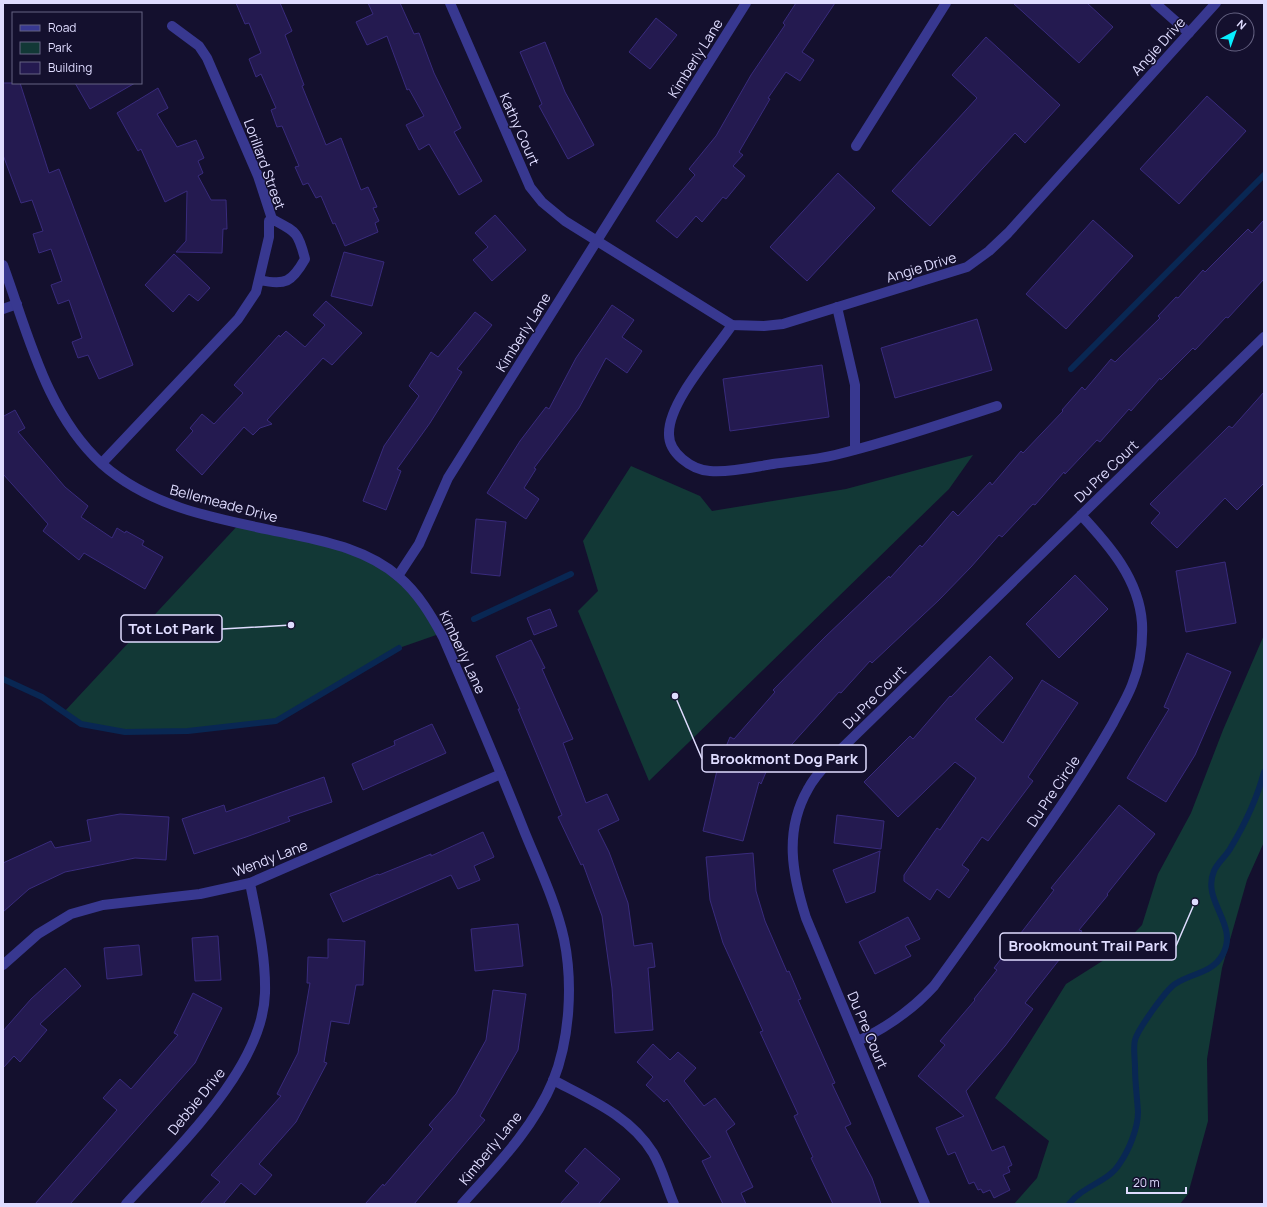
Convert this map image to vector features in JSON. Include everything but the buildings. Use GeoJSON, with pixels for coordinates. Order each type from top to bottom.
{"type":"FeatureCollection","features":[{"type":"Feature","properties":{"kind":"street","name":"Kathy Court"},"geometry":{"type":"LineString","coordinates":[[450,3],[530,186],[542,202],[565,221],[597,240]]}},
{"type":"Feature","properties":{"kind":"street","name":"Kimberly Lane"},"geometry":{"type":"LineString","coordinates":[[462,1204],[518,1141],[537,1111],[553,1080],[564,1036],[568,1009],[568,974],[564,939],[551,898],[501,774],[443,637],[423,604],[398,576],[419,544],[448,478],[746,3]]}},
{"type":"Feature","properties":{"kind":"street"},"geometry":{"type":"LineString","coordinates":[[856,146],[946,3]]}},
{"type":"Feature","properties":{"kind":"street"},"geometry":{"type":"LineString","coordinates":[[1155,3],[1189,33]]}},
{"type":"Feature","properties":{"kind":"street","name":"Angie Drive"},"geometry":{"type":"LineString","coordinates":[[732,325],[764,326],[783,324],[967,267],[990,251],[1008,233],[1216,3]]}},
{"type":"Feature","properties":{"kind":"street","name":"Lorillard Street"},"geometry":{"type":"LineString","coordinates":[[102,464],[238,319],[256,292],[270,237],[269,221],[272,219],[258,176],[207,58],[199,46],[172,26]]}},
{"type":"Feature","properties":{"kind":"street"},"geometry":{"type":"LineString","coordinates":[[260,280],[276,284],[289,279],[297,273],[305,259],[301,242],[295,232],[272,219]]}},
{"type":"Feature","properties":{"kind":"street"},"geometry":{"type":"LineString","coordinates":[[597,240],[732,325],[715,350],[688,383],[672,417],[668,434],[674,450],[687,464],[709,471],[834,455],[855,450],[997,406]]}},
{"type":"Feature","properties":{"kind":"street","name":"Bellemeade Drive"},"geometry":{"type":"LineString","coordinates":[[3,265],[41,372],[59,409],[80,439],[102,464],[139,491],[180,508],[328,542],[364,555],[382,564],[398,576]]}},
{"type":"Feature","properties":{"kind":"street"},"geometry":{"type":"LineString","coordinates":[[3,309],[17,304]]}},
{"type":"Feature","properties":{"kind":"street"},"geometry":{"type":"LineString","coordinates":[[837,307],[855,385],[855,450]]}},
{"type":"Feature","properties":{"kind":"street","name":"Du Pre Court"},"geometry":{"type":"LineString","coordinates":[[925,1204],[806,918],[793,869],[792,846],[800,807],[808,789],[820,771],[1264,337]]}},
{"type":"Feature","properties":{"kind":"street","name":"Du Pre Circle"},"geometry":{"type":"LineString","coordinates":[[858,1041],[881,1031],[901,1018],[919,1003],[934,986],[1067,796],[1104,739],[1132,686],[1140,662],[1142,642],[1142,621],[1138,600],[1130,578],[1118,559],[1081,515]]}},
{"type":"Feature","properties":{"kind":"street","name":"Wendy Lane"},"geometry":{"type":"LineString","coordinates":[[3,965],[38,934],[71,914],[103,905],[200,894],[250,883],[501,774]]}},
{"type":"Feature","properties":{"kind":"street","name":"Debbie Drive"},"geometry":{"type":"LineString","coordinates":[[126,1204],[218,1101],[243,1063],[260,1024],[265,995],[264,957],[250,883]]}},
{"type":"Feature","properties":{"kind":"street"},"geometry":{"type":"LineString","coordinates":[[553,1080],[617,1114],[637,1132],[654,1154],[674,1204]]}},
{"type":"Feature","properties":{"kind":"green space"},"geometry":{"type":"Polygon","coordinates":[[[973,455],[949,489],[649,781],[578,611],[598,591],[583,541],[631,466],[700,496],[712,511],[846,489],[973,455]]]}},
{"type":"Feature","properties":{"kind":"green space"},"geometry":{"type":"Polygon","coordinates":[[[240,523],[328,542],[398,576],[442,633],[399,648],[276,721],[188,731],[125,732],[81,724],[64,712],[240,523]]]}},
{"type":"Feature","properties":{"kind":"green space"},"geometry":{"type":"Polygon","coordinates":[[[1264,635],[1264,842],[1247,880],[1222,968],[1207,1059],[1208,1121],[1188,1194],[1180,1204],[1014,1204],[1037,1178],[1049,1141],[995,1098],[1066,984],[1115,953],[1142,925],[1158,874],[1191,813],[1223,730],[1264,635]]]}},
{"type":"Feature","properties":{"kind":"waterway"},"geometry":{"type":"LineString","coordinates":[[1071,369],[1264,175]]}},
{"type":"Feature","properties":{"kind":"waterway"},"geometry":{"type":"LineString","coordinates":[[474,619],[571,574]]}},
{"type":"Feature","properties":{"kind":"waterway"},"geometry":{"type":"LineString","coordinates":[[3,679],[42,697],[81,724],[125,732],[188,731],[276,721],[399,648]]}},
{"type":"Feature","properties":{"kind":"waterway"},"geometry":{"type":"LineString","coordinates":[[1069,1204],[1075,1197],[1115,1170],[1130,1145],[1138,1118],[1134,1043],[1141,1027],[1159,1001],[1175,984],[1208,969],[1219,961],[1223,954],[1227,943],[1227,933],[1224,922],[1215,903],[1211,882],[1215,868],[1230,849],[1246,821],[1258,792],[1264,772]]}},
{"type":"Feature","properties":{"kind":"place","name":"Tot Lot Park"},"geometry":{"type":"Point","coordinates":[291,625]}},
{"type":"Feature","properties":{"kind":"place","name":"Brookmont Dog Park"},"geometry":{"type":"Point","coordinates":[675,696]}},
{"type":"Feature","properties":{"kind":"place","name":"Brookmount Trail Park"},"geometry":{"type":"Point","coordinates":[1195,902]}}]}
